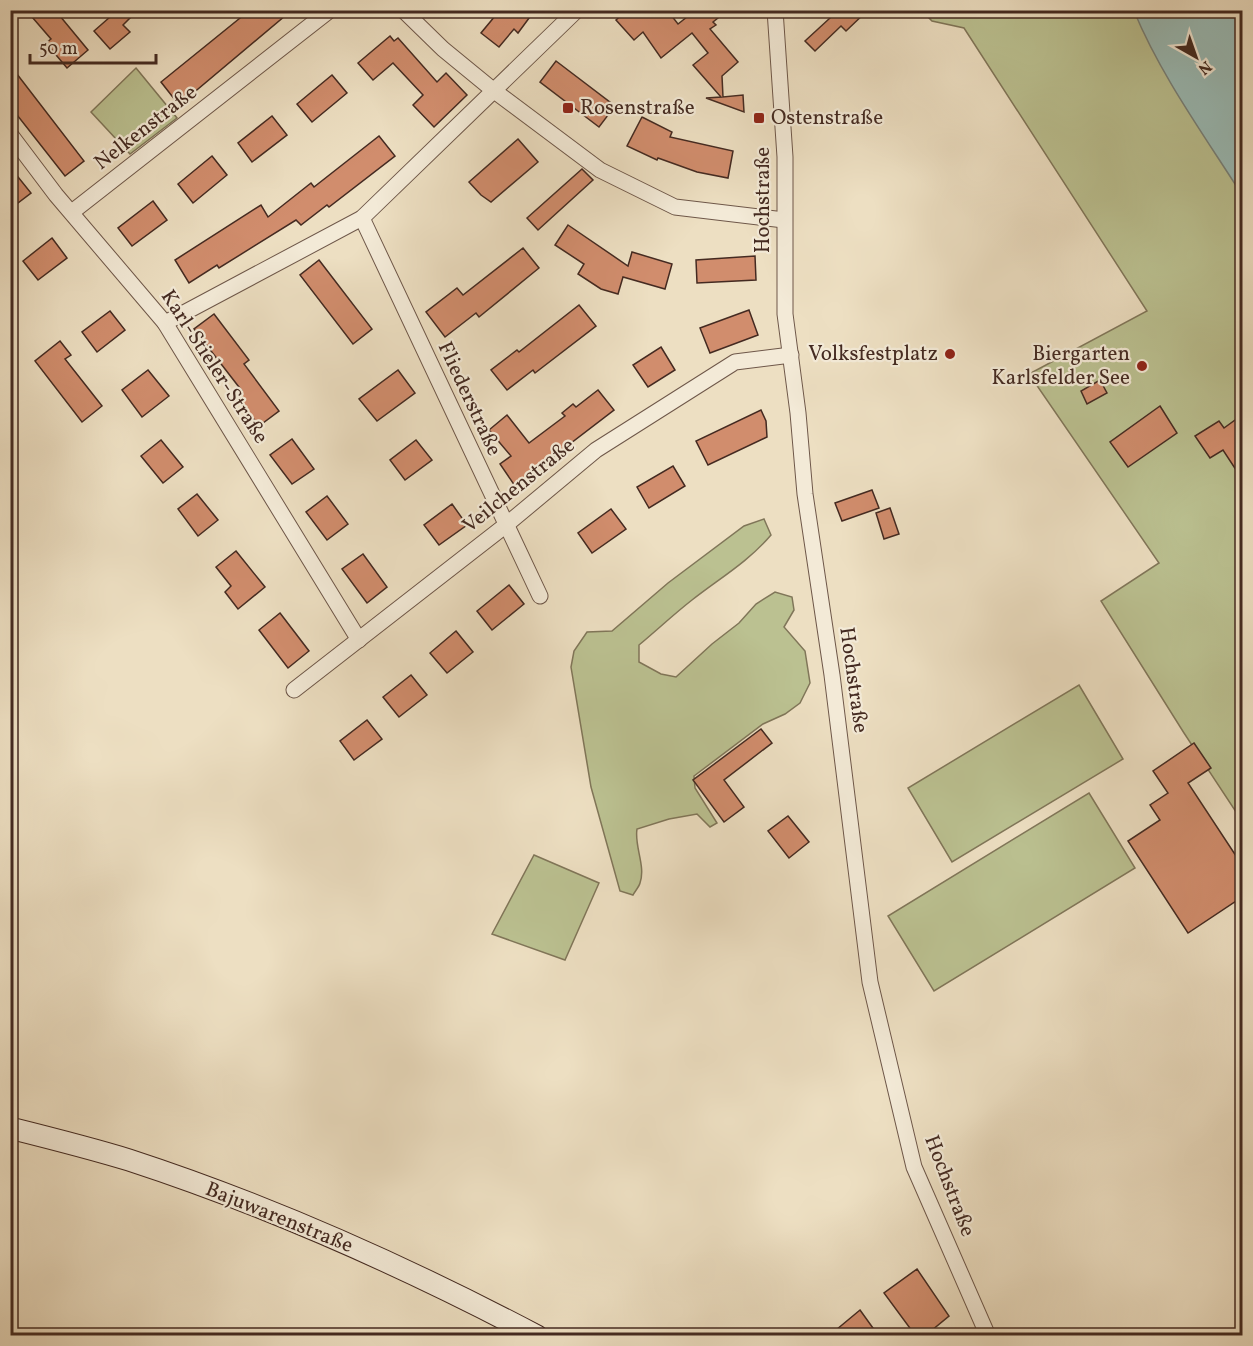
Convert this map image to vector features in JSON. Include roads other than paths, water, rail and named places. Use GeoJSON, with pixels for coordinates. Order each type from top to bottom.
{"type":"FeatureCollection","features":[{"type":"Feature","properties":{"kind":"main road","name":"Bajuwarenstraße"},"geometry":{"type":"LineString","coordinates":[[10,1128],[128,1160],[280,1215],[454,1292],[537,1335]]}},
{"type":"Feature","properties":{"kind":"street","name":"Nelkenstraße"},"geometry":{"type":"LineString","coordinates":[[72,212],[330,10]]}},
{"type":"Feature","properties":{"kind":"street"},"geometry":{"type":"LineString","coordinates":[[403,10],[443,49],[493,90],[600,170],[675,207],[784,220]]}},
{"type":"Feature","properties":{"kind":"street"},"geometry":{"type":"LineString","coordinates":[[165,323],[362,219],[577,10]]}},
{"type":"Feature","properties":{"kind":"street","name":"Hochstraße"},"geometry":{"type":"LineString","coordinates":[[775,10],[785,157],[785,314],[805,494],[848,799],[870,982],[914,1167],[988,1335]]}},
{"type":"Feature","properties":{"kind":"street","name":"Karl-Stieler-Straße"},"geometry":{"type":"LineString","coordinates":[[10,134],[165,323],[359,640]]}},
{"type":"Feature","properties":{"kind":"street","name":"Fliederstraße"},"geometry":{"type":"LineString","coordinates":[[362,219],[540,596]]}},
{"type":"Feature","properties":{"kind":"street","name":"Veilchenstraße"},"geometry":{"type":"LineString","coordinates":[[294,690],[506,525],[596,450],[735,362],[791,355]]}},
{"type":"Feature","properties":{"kind":"water"},"geometry":{"type":"Polygon","coordinates":[[[1134,11],[1242,11],[1242,195],[1170,82],[1134,11]]]}},
{"type":"Feature","properties":{"kind":"place","name":"Rosenstraße"},"geometry":{"type":"Point","coordinates":[568,108]}},
{"type":"Feature","properties":{"kind":"place","name":"Ostenstraße"},"geometry":{"type":"Point","coordinates":[759,118]}},
{"type":"Feature","properties":{"kind":"place","name":"Volksfestplatz"},"geometry":{"type":"Point","coordinates":[950,354]}},
{"type":"Feature","properties":{"kind":"place","name":"Biergarten Karlsfelder See"},"geometry":{"type":"Point","coordinates":[1142,366]}}]}
